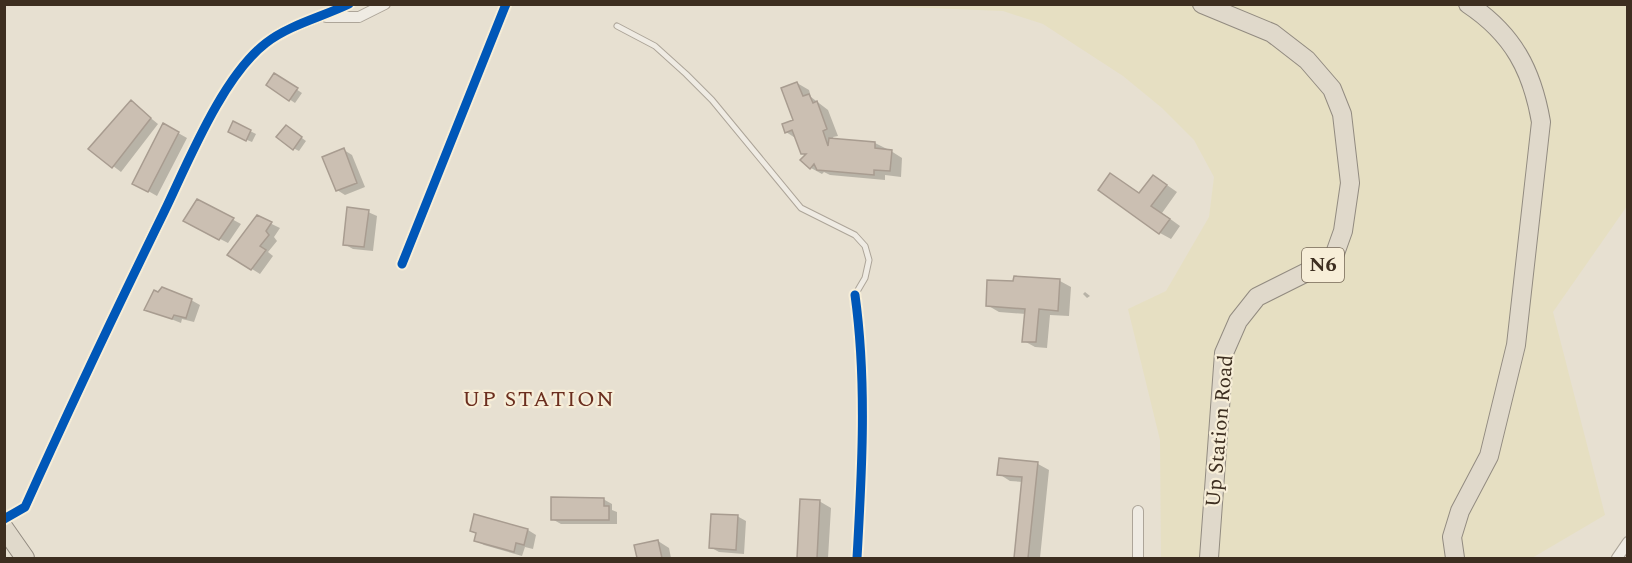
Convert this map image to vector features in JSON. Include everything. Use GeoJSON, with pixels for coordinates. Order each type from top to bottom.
{"type":"FeatureCollection","features":[{"type":"Feature","properties":{"kind":"highway","name":"Up Station Road"},"geometry":{"type":"LineString","coordinates":[[1202,4],[1272,33],[1306,60],[1332,89],[1342,114],[1350,183],[1343,231],[1333,259],[1257,297],[1238,321],[1224,353],[1209,558]]}},
{"type":"Feature","properties":{"kind":"highway"},"geometry":{"type":"LineString","coordinates":[[1455,558],[1452,537],[1460,511],[1489,456],[1516,345],[1541,122],[1535,90],[1512,43],[1468,4]]}},
{"type":"Feature","properties":{"kind":"highway"},"geometry":{"type":"LineString","coordinates":[[4,528],[25,558]]}},
{"type":"Feature","properties":{"kind":"street"},"geometry":{"type":"LineString","coordinates":[[4,519],[25,507],[97,348],[197,143],[237,75],[265,43],[349,4]]}},
{"type":"Feature","properties":{"kind":"street"},"geometry":{"type":"LineString","coordinates":[[324,17],[359,17],[385,4]]}},
{"type":"Feature","properties":{"kind":"street"},"geometry":{"type":"LineString","coordinates":[[402,264],[506,4]]}},
{"type":"Feature","properties":{"kind":"street"},"geometry":{"type":"LineString","coordinates":[[855,295],[861,334],[861,492],[857,558]]}},
{"type":"Feature","properties":{"kind":"street"},"geometry":{"type":"LineString","coordinates":[[1137,558],[1138,511]]}},
{"type":"Feature","properties":{"kind":"street"},"geometry":{"type":"LineString","coordinates":[[1617,558],[1628,542]]}},
{"type":"Feature","properties":{"kind":"lane"},"geometry":{"type":"LineString","coordinates":[[617,26],[655,46],[686,74],[712,100],[801,208],[855,235],[865,246],[869,260],[865,278],[855,295]]}},
{"type":"Feature","properties":{"kind":"shaded area"},"geometry":{"type":"Polygon","coordinates":[[[857,5],[1627,5],[1627,206],[1553,312],[1605,515],[1532,558],[1161,558],[1160,440],[1128,309],[1166,291],[1209,217],[1214,177],[1194,140],[1162,108],[1123,76],[1043,24],[1003,11],[857,5]]]}},
{"type":"Feature","properties":{"kind":"building"},"geometry":{"type":"Polygon","coordinates":[[[274,73],[298,88],[289,101],[266,85],[274,73]]]}},
{"type":"Feature","properties":{"kind":"building"},"geometry":{"type":"Polygon","coordinates":[[[797,82],[803,96],[809,94],[813,103],[817,101],[827,129],[823,131],[828,146],[829,138],[875,142],[875,148],[892,150],[890,171],[874,170],[874,175],[817,170],[814,164],[810,169],[800,160],[806,154],[801,154],[792,130],[785,133],[782,124],[793,120],[781,88],[797,82]]]}},
{"type":"Feature","properties":{"kind":"building"},"geometry":{"type":"Polygon","coordinates":[[[131,100],[151,118],[112,168],[88,149],[131,100]]]}},
{"type":"Feature","properties":{"kind":"building"},"geometry":{"type":"Polygon","coordinates":[[[233,121],[251,130],[246,141],[228,132],[233,121]]]}},
{"type":"Feature","properties":{"kind":"building"},"geometry":{"type":"Polygon","coordinates":[[[163,123],[179,132],[148,192],[132,184],[163,123]]]}},
{"type":"Feature","properties":{"kind":"building"},"geometry":{"type":"Polygon","coordinates":[[[286,125],[302,137],[293,150],[276,137],[286,125]]]}},
{"type":"Feature","properties":{"kind":"building"},"geometry":{"type":"Polygon","coordinates":[[[344,148],[357,183],[336,191],[322,157],[344,148]]]}},
{"type":"Feature","properties":{"kind":"building"},"geometry":{"type":"Polygon","coordinates":[[[1110,173],[1139,193],[1153,175],[1167,185],[1151,206],[1170,219],[1159,234],[1098,190],[1110,173]]]}},
{"type":"Feature","properties":{"kind":"building"},"geometry":{"type":"Polygon","coordinates":[[[197,199],[234,218],[219,240],[183,221],[197,199]]]}},
{"type":"Feature","properties":{"kind":"building"},"geometry":{"type":"Polygon","coordinates":[[[347,207],[369,210],[364,247],[343,245],[347,207]]]}},
{"type":"Feature","properties":{"kind":"building"},"geometry":{"type":"Polygon","coordinates":[[[257,215],[272,222],[266,231],[269,235],[260,246],[266,250],[251,270],[227,255],[257,215]]]}},
{"type":"Feature","properties":{"kind":"building"},"geometry":{"type":"Polygon","coordinates":[[[1014,276],[1060,279],[1058,311],[1039,309],[1036,342],[1022,342],[1025,309],[986,306],[987,280],[1013,281],[1014,276]]]}},
{"type":"Feature","properties":{"kind":"building"},"geometry":{"type":"Polygon","coordinates":[[[162,287],[192,299],[186,318],[174,315],[172,319],[144,310],[154,290],[158,292],[162,287]]]}},
{"type":"Feature","properties":{"kind":"building"},"geometry":{"type":"Polygon","coordinates":[[[999,458],[1038,462],[1028,558],[1014,558],[1022,477],[997,475],[999,458]]]}},
{"type":"Feature","properties":{"kind":"building"},"geometry":{"type":"Polygon","coordinates":[[[551,497],[604,498],[604,506],[609,506],[609,520],[551,520],[551,497]]]}},
{"type":"Feature","properties":{"kind":"building"},"geometry":{"type":"Polygon","coordinates":[[[800,499],[820,500],[817,558],[797,558],[800,499]]]}},
{"type":"Feature","properties":{"kind":"building"},"geometry":{"type":"Polygon","coordinates":[[[474,514],[528,529],[524,545],[516,543],[514,552],[474,541],[476,533],[470,531],[474,514]]]}},
{"type":"Feature","properties":{"kind":"building"},"geometry":{"type":"Polygon","coordinates":[[[711,514],[738,515],[736,550],[709,548],[711,514]]]}},
{"type":"Feature","properties":{"kind":"building"},"geometry":{"type":"Polygon","coordinates":[[[658,540],[662,558],[637,558],[634,545],[658,540]]]}},
{"type":"Feature","properties":{"kind":"cycle path"},"geometry":{"type":"LineString","coordinates":[[4,519],[25,507],[196,144],[235,76],[250,58],[275,37],[295,26],[349,4]]}},
{"type":"Feature","properties":{"kind":"cycle path"},"geometry":{"type":"LineString","coordinates":[[402,264],[506,4]]}},
{"type":"Feature","properties":{"kind":"cycle path"},"geometry":{"type":"LineString","coordinates":[[855,295],[862,393],[862,459],[857,558]]}},
{"type":"Feature","properties":{"kind":"district","name":"UP STATION"},"geometry":{"type":"Point","coordinates":[539,399]}}]}
